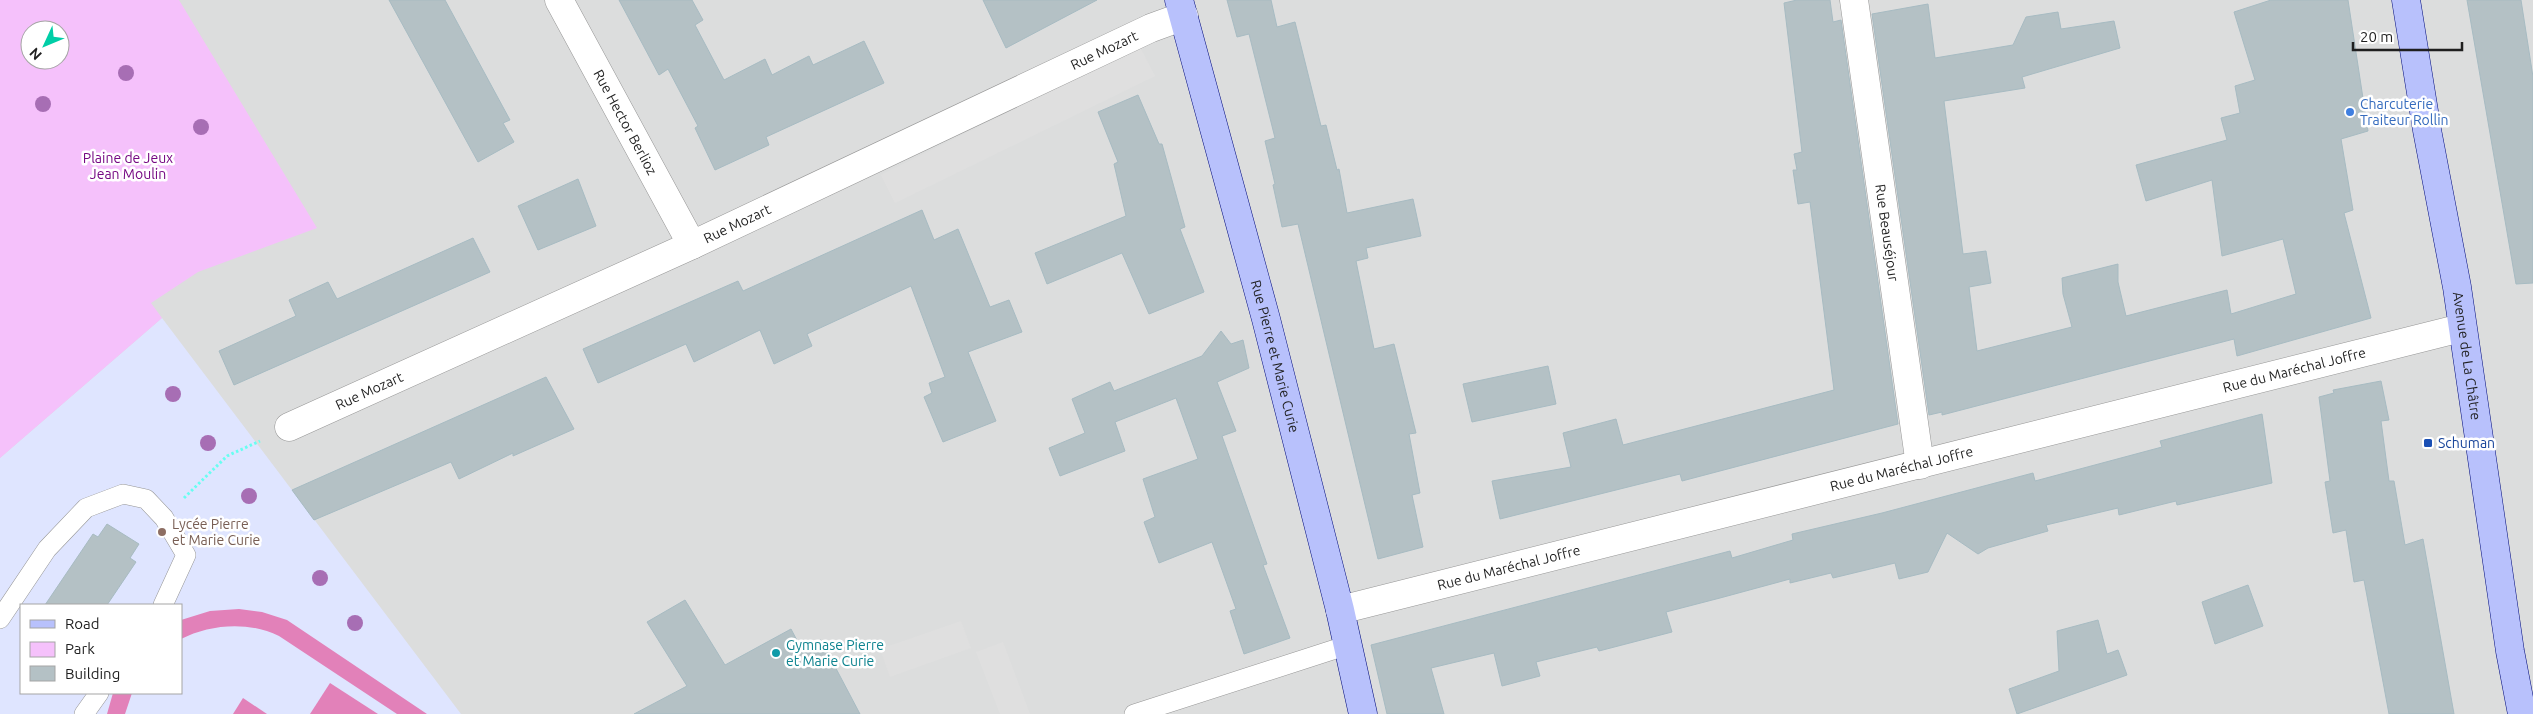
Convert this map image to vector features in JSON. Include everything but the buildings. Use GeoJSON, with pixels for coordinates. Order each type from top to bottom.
{"type":"FeatureCollection","features":[{"type":"Feature","properties":{"kind":"street","name":"Rue Hector Berlioz"},"geometry":{"type":"LineString","coordinates":[[559,0],[692,245]]}},
{"type":"Feature","properties":{"kind":"street","name":"Rue Beauséjour"},"geometry":{"type":"LineString","coordinates":[[1854,0],[1920,465]]}},
{"type":"Feature","properties":{"kind":"street","name":"Avenue de La Châtre"},"geometry":{"type":"LineString","coordinates":[[2406,0],[2427,130],[2457,287],[2510,651],[2522,714]]}},
{"type":"Feature","properties":{"kind":"street","name":"Rue Mozart"},"geometry":{"type":"LineString","coordinates":[[289,428],[692,245],[1151,28],[1182,8]]}},
{"type":"Feature","properties":{"kind":"street","name":"Rue Pierre et Marie Curie"},"geometry":{"type":"LineString","coordinates":[[1182,8],[1266,319],[1340,610],[1363,714]]}},
{"type":"Feature","properties":{"kind":"street","name":"Rue du Maréchal Joffre"},"geometry":{"type":"LineString","coordinates":[[1340,610],[2462,328]]}},
{"type":"Feature","properties":{"kind":"lane"},"geometry":{"type":"LineString","coordinates":[[0,620],[47,549],[86,508],[122,494],[146,499],[164,518],[186,555],[163,604]]}},
{"type":"Feature","properties":{"kind":"lane"},"geometry":{"type":"LineString","coordinates":[[1134,714],[1348,645]]}},
{"type":"Feature","properties":{"kind":"lane"},"geometry":{"type":"LineString","coordinates":[[84,714],[98,694]]}},
{"type":"Feature","properties":{"kind":"path"},"geometry":{"type":"LineString","coordinates":[[164,518],[226,456],[289,428]]}},
{"type":"Feature","properties":{"kind":"shaded area"},"geometry":{"type":"Polygon","coordinates":[[[0,0],[2533,0],[2533,714],[0,714],[0,0]]]}},
{"type":"Feature","properties":{"kind":"shaded area"},"geometry":{"type":"Polygon","coordinates":[[[1140,47],[1155,76],[895,203],[881,175],[1140,47]]]}},
{"type":"Feature","properties":{"kind":"shaded area","name":"Lycée Pierre et Marie Curie"},"geometry":{"type":"Polygon","coordinates":[[[162,318],[461,714],[0,714],[0,458],[162,318]]]}},
{"type":"Feature","properties":{"kind":"shaded area"},"geometry":{"type":"Polygon","coordinates":[[[239,609],[262,612],[287,620],[427,714],[397,714],[279,636],[267,631],[242,626],[230,626],[204,630],[182,639],[182,620],[210,611],[239,609]]]}},
{"type":"Feature","properties":{"kind":"shaded area"},"geometry":{"type":"Polygon","coordinates":[[[961,621],[971,648],[890,677],[880,649],[961,621]]]}},
{"type":"Feature","properties":{"kind":"shaded area"},"geometry":{"type":"Polygon","coordinates":[[[1003,642],[1030,714],[1000,714],[976,652],[1003,642]]]}},
{"type":"Feature","properties":{"kind":"shaded area"},"geometry":{"type":"Polygon","coordinates":[[[330,683],[378,714],[310,714],[330,683]]]}},
{"type":"Feature","properties":{"kind":"shaded area"},"geometry":{"type":"Polygon","coordinates":[[[113,694],[132,694],[125,714],[107,714],[113,694]]]}},
{"type":"Feature","properties":{"kind":"shaded area"},"geometry":{"type":"Polygon","coordinates":[[[243,698],[267,714],[233,714],[243,698]]]}},
{"type":"Feature","properties":{"kind":"green space","name":"Plaine de Jeux Jean Moulin"},"geometry":{"type":"Polygon","coordinates":[[[0,0],[179,0],[317,228],[198,272],[151,303],[162,318],[0,458],[0,0]]]}},
{"type":"Feature","properties":{"kind":"place","name":"Charcuterie Traiteur Rollin"},"geometry":{"type":"Point","coordinates":[2350,112]}},
{"type":"Feature","properties":{"kind":"place","name":"Schuman"},"geometry":{"type":"Point","coordinates":[2428,443]}},
{"type":"Feature","properties":{"kind":"place","name":"Lycée Pierre et Marie Curie"},"geometry":{"type":"Point","coordinates":[162,532]}},
{"type":"Feature","properties":{"kind":"place","name":"Gymnase Pierre et Marie Curie"},"geometry":{"type":"Point","coordinates":[776,653]}}]}
